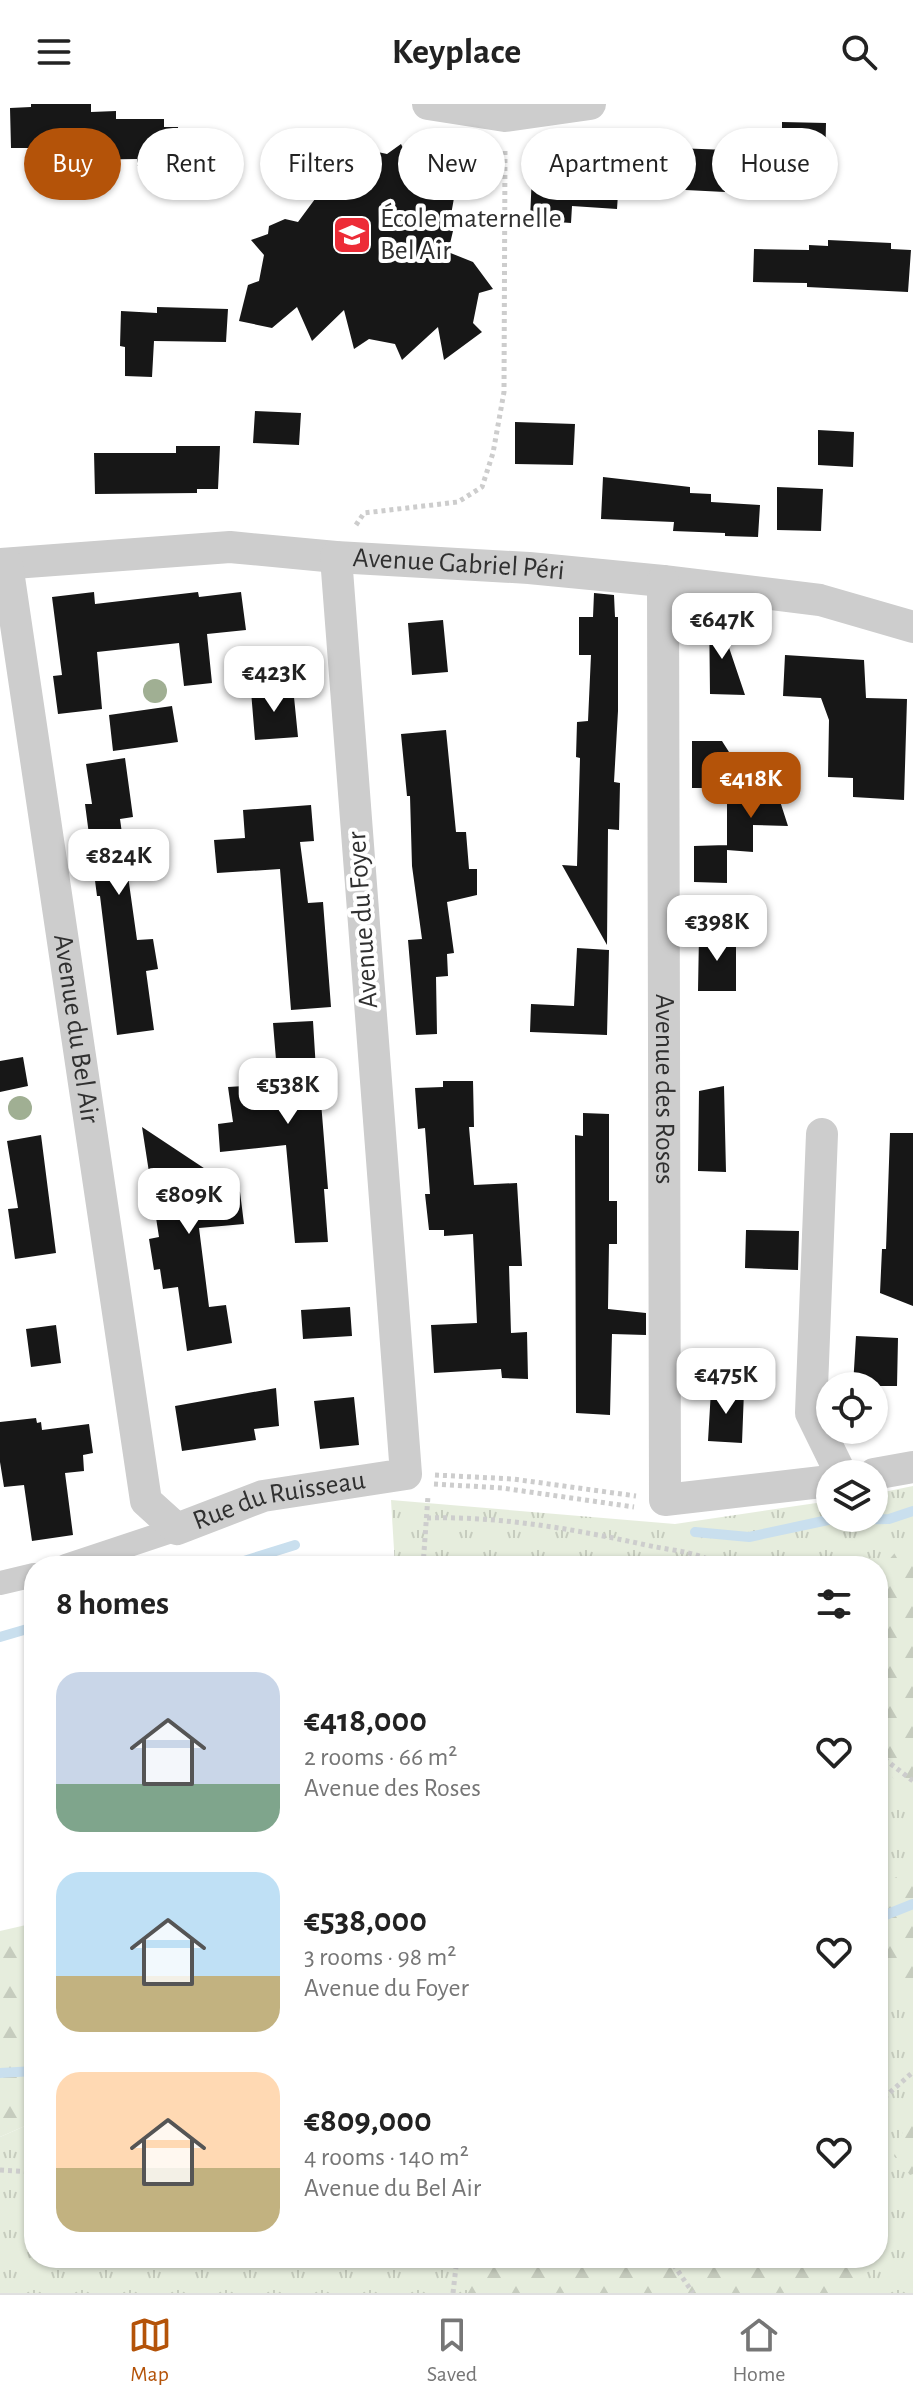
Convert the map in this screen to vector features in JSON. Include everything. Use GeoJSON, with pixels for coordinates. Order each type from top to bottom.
{"type":"FeatureCollection","features":[{"type":"Feature","properties":{"kind":"street"},"geometry":{"type":"LineString","coordinates":[[439,105],[505,116],[590,104]]}},
{"type":"Feature","properties":{"kind":"street","name":"Avenue Gabriel Péri"},"geometry":{"type":"LineString","coordinates":[[4,564],[230,547],[336,557],[529,568],[663,581],[820,600],[913,627]]}},
{"type":"Feature","properties":{"kind":"street","name":"Avenue du Foyer"},"geometry":{"type":"LineString","coordinates":[[336,557],[406,1474]]}},
{"type":"Feature","properties":{"kind":"street","name":"Avenue du Bel Air"},"geometry":{"type":"LineString","coordinates":[[4,564],[146,1501],[177,1529]]}},
{"type":"Feature","properties":{"kind":"street","name":"Avenue des Roses"},"geometry":{"type":"LineString","coordinates":[[663,581],[665,1500]]}},
{"type":"Feature","properties":{"kind":"street"},"geometry":{"type":"LineString","coordinates":[[822,1134],[811,1413],[834,1460]]}},
{"type":"Feature","properties":{"kind":"street"},"geometry":{"type":"LineString","coordinates":[[888,1471],[913,1467]]}},
{"type":"Feature","properties":{"kind":"street","name":"Rue du Ruisseau"},"geometry":{"type":"LineString","coordinates":[[96,1556],[263,1496],[406,1474]]}},
{"type":"Feature","properties":{"kind":"street"},"geometry":{"type":"LineString","coordinates":[[665,1500],[816,1483]]}},
{"type":"Feature","properties":{"kind":"street"},"geometry":{"type":"LineString","coordinates":[[0,1583],[24,1577]]}},
{"type":"Feature","properties":{"kind":"path"},"geometry":{"type":"LineString","coordinates":[[336,557],[364,513],[458,502],[482,487],[493,453],[504,392],[505,116]]}},
{"type":"Feature","properties":{"kind":"path"},"geometry":{"type":"LineString","coordinates":[[424,1556],[430,1475],[513,1479],[665,1500]]}},
{"type":"Feature","properties":{"kind":"path"},"geometry":{"type":"LineString","coordinates":[[427,1518],[463,1517],[588,1533],[704,1556]]}},
{"type":"Feature","properties":{"kind":"path"},"geometry":{"type":"LineString","coordinates":[[888,1762],[913,1781]]}},
{"type":"Feature","properties":{"kind":"path"},"geometry":{"type":"LineString","coordinates":[[888,2094],[913,2072]]}},
{"type":"Feature","properties":{"kind":"path"},"geometry":{"type":"LineString","coordinates":[[0,2170],[24,2171]]}},
{"type":"Feature","properties":{"kind":"path"},"geometry":{"type":"LineString","coordinates":[[453,2293],[456,2268]]}},
{"type":"Feature","properties":{"kind":"path"},"geometry":{"type":"LineString","coordinates":[[676,2268],[693,2293]]}},
{"type":"Feature","properties":{"kind":"green space"},"geometry":{"type":"Polygon","coordinates":[[[913,1486],[913,2293],[0,2293],[0,2137],[24,2126],[24,2268],[888,2268],[888,1556],[394,1556],[391,1500],[675,1524],[816,1503],[816,1532],[888,1532],[888,1491],[913,1486]]]}},
{"type":"Feature","properties":{"kind":"green space"},"geometry":{"type":"Polygon","coordinates":[[[913,1543],[913,1803],[888,1772],[888,1561],[901,1546],[913,1543]]]}},
{"type":"Feature","properties":{"kind":"green space"},"geometry":{"type":"Polygon","coordinates":[[[913,1869],[913,1988],[888,1981],[888,1881],[913,1869]]]}},
{"type":"Feature","properties":{"kind":"green space"},"geometry":{"type":"Polygon","coordinates":[[[24,1925],[24,2126],[0,2137],[0,1931],[24,1925]]]}},
{"type":"Feature","properties":{"kind":"green space"},"geometry":{"type":"Polygon","coordinates":[[[913,2111],[913,2174],[910,2175],[894,2156],[913,2111]]]}},
{"type":"Feature","properties":{"kind":"green space"},"geometry":{"type":"Polygon","coordinates":[[[469,2268],[857,2268],[861,2293],[467,2293],[469,2268]]]}},
{"type":"Feature","properties":{"kind":"building"},"geometry":{"type":"Polygon","coordinates":[[[31,104],[91,104],[91,112],[116,111],[116,119],[164,119],[164,127],[178,128],[137,128],[137,159],[121,159],[121,128],[24,128],[24,148],[11,148],[10,108],[31,107],[31,104]]]}},
{"type":"Feature","properties":{"kind":"building"},"geometry":{"type":"Polygon","coordinates":[[[782,122],[826,123],[826,128],[782,128],[782,122]]]}},
{"type":"Feature","properties":{"kind":"building"},"geometry":{"type":"Polygon","coordinates":[[[398,146],[398,200],[454,200],[449,226],[453,231],[448,252],[473,262],[493,289],[479,293],[473,323],[482,332],[444,360],[438,327],[402,360],[395,344],[369,339],[354,349],[344,310],[312,341],[297,307],[272,328],[239,321],[248,285],[259,281],[264,255],[251,240],[268,234],[269,226],[285,219],[298,222],[314,200],[382,200],[382,153],[387,154],[398,146]]]}},
{"type":"Feature","properties":{"kind":"building"},"geometry":{"type":"Polygon","coordinates":[[[696,149],[712,149],[712,191],[696,191],[696,149]]]}},
{"type":"Feature","properties":{"kind":"building"},"geometry":{"type":"Polygon","coordinates":[[[531,200],[618,200],[617,209],[572,206],[571,223],[530,220],[531,200]]]}},
{"type":"Feature","properties":{"kind":"building"},"geometry":{"type":"Polygon","coordinates":[[[828,240],[891,243],[891,249],[911,250],[908,292],[807,287],[807,283],[753,282],[754,249],[809,250],[809,245],[828,246],[828,240]]]}},
{"type":"Feature","properties":{"kind":"building"},"geometry":{"type":"Polygon","coordinates":[[[157,307],[228,309],[226,342],[154,341],[152,377],[125,376],[125,347],[120,346],[121,311],[157,313],[157,307]]]}},
{"type":"Feature","properties":{"kind":"building"},"geometry":{"type":"Polygon","coordinates":[[[255,411],[301,413],[299,445],[253,443],[255,411]]]}},
{"type":"Feature","properties":{"kind":"building"},"geometry":{"type":"Polygon","coordinates":[[[515,422],[575,424],[573,465],[515,464],[515,422]]]}},
{"type":"Feature","properties":{"kind":"building"},"geometry":{"type":"Polygon","coordinates":[[[818,430],[854,432],[853,467],[818,465],[818,430]]]}},
{"type":"Feature","properties":{"kind":"building"},"geometry":{"type":"Polygon","coordinates":[[[176,446],[220,446],[218,489],[197,489],[197,493],[95,494],[94,453],[176,453],[176,446]]]}},
{"type":"Feature","properties":{"kind":"building"},"geometry":{"type":"Polygon","coordinates":[[[603,477],[690,487],[690,493],[711,494],[711,502],[760,505],[758,537],[673,531],[674,522],[601,519],[603,477]]]}},
{"type":"Feature","properties":{"kind":"building"},"geometry":{"type":"Polygon","coordinates":[[[777,487],[823,489],[821,531],[777,530],[777,487]]]}},
{"type":"Feature","properties":{"kind":"building"},"geometry":{"type":"Polygon","coordinates":[[[94,592],[95,604],[198,592],[199,597],[241,592],[246,630],[207,634],[212,683],[184,686],[179,643],[97,652],[102,709],[58,714],[53,676],[62,675],[52,597],[94,592]]]}},
{"type":"Feature","properties":{"kind":"building"},"geometry":{"type":"Polygon","coordinates":[[[594,593],[614,595],[615,617],[618,617],[614,782],[620,783],[619,830],[608,829],[607,945],[562,865],[577,866],[580,758],[576,757],[577,722],[588,721],[591,655],[579,655],[579,617],[593,617],[594,593]]]}},
{"type":"Feature","properties":{"kind":"building"},"geometry":{"type":"Polygon","coordinates":[[[709,606],[715,606],[745,695],[710,694],[709,606]]]}},
{"type":"Feature","properties":{"kind":"building"},"geometry":{"type":"Polygon","coordinates":[[[443,620],[448,672],[412,675],[408,623],[443,620]]]}},
{"type":"Feature","properties":{"kind":"building"},"geometry":{"type":"Polygon","coordinates":[[[785,655],[864,660],[866,698],[907,699],[904,800],[853,797],[853,778],[828,777],[829,720],[821,698],[783,696],[785,655]]]}},
{"type":"Feature","properties":{"kind":"building"},"geometry":{"type":"Polygon","coordinates":[[[293,687],[298,737],[255,740],[251,691],[293,687]]]}},
{"type":"Feature","properties":{"kind":"building"},"geometry":{"type":"Polygon","coordinates":[[[172,706],[178,742],[113,751],[109,715],[172,706]]]}},
{"type":"Feature","properties":{"kind":"building"},"geometry":{"type":"Polygon","coordinates":[[[446,730],[456,832],[466,832],[469,869],[477,869],[477,895],[447,902],[454,953],[447,954],[448,976],[436,977],[437,1034],[416,1035],[408,940],[422,939],[412,866],[410,796],[407,796],[401,734],[446,730]]]}},
{"type":"Feature","properties":{"kind":"building"},"geometry":{"type":"Polygon","coordinates":[[[692,741],[722,741],[729,752],[728,788],[692,788],[692,741]]]}},
{"type":"Feature","properties":{"kind":"building"},"geometry":{"type":"Polygon","coordinates":[[[125,758],[133,817],[120,819],[137,940],[153,939],[158,969],[146,971],[154,1030],[117,1035],[85,804],[92,804],[86,764],[125,758]]]}},
{"type":"Feature","properties":{"kind":"building"},"geometry":{"type":"Polygon","coordinates":[[[727,798],[779,798],[788,826],[753,825],[753,852],[727,850],[727,798]]]}},
{"type":"Feature","properties":{"kind":"building"},"geometry":{"type":"Polygon","coordinates":[[[311,805],[314,841],[300,842],[308,903],[323,902],[331,1007],[291,1010],[280,869],[217,873],[214,840],[245,838],[243,810],[311,805]]]}},
{"type":"Feature","properties":{"kind":"building"},"geometry":{"type":"Polygon","coordinates":[[[727,845],[727,883],[694,882],[694,846],[727,845]]]}},
{"type":"Feature","properties":{"kind":"building"},"geometry":{"type":"Polygon","coordinates":[[[699,935],[736,935],[736,991],[698,991],[699,935]]]}},
{"type":"Feature","properties":{"kind":"building"},"geometry":{"type":"Polygon","coordinates":[[[577,948],[609,950],[607,1035],[530,1032],[531,1004],[574,1006],[577,948]]]}},
{"type":"Feature","properties":{"kind":"building"},"geometry":{"type":"Polygon","coordinates":[[[313,1021],[328,1189],[324,1189],[328,1242],[295,1243],[286,1145],[220,1152],[218,1124],[233,1122],[228,1087],[278,1084],[273,1023],[313,1021]]]}},
{"type":"Feature","properties":{"kind":"building"},"geometry":{"type":"Polygon","coordinates":[[[23,1057],[28,1086],[0,1092],[0,1061],[23,1057]]]}},
{"type":"Feature","properties":{"kind":"building"},"geometry":{"type":"Polygon","coordinates":[[[443,1081],[473,1081],[474,1127],[469,1127],[474,1185],[517,1183],[522,1266],[509,1266],[511,1333],[527,1332],[528,1379],[502,1378],[501,1369],[434,1373],[431,1325],[477,1323],[473,1234],[444,1236],[444,1230],[429,1230],[425,1194],[430,1194],[425,1128],[418,1129],[415,1088],[443,1087],[443,1081]]]}},
{"type":"Feature","properties":{"kind":"building"},"geometry":{"type":"Polygon","coordinates":[[[724,1086],[726,1172],[698,1171],[699,1091],[724,1086]]]}},
{"type":"Feature","properties":{"kind":"building"},"geometry":{"type":"Polygon","coordinates":[[[583,1113],[609,1114],[609,1201],[617,1201],[617,1244],[609,1244],[608,1309],[646,1313],[646,1335],[612,1334],[610,1415],[576,1413],[575,1135],[583,1136],[583,1113]]]}},
{"type":"Feature","properties":{"kind":"building"},"geometry":{"type":"Polygon","coordinates":[[[142,1127],[240,1192],[244,1224],[199,1228],[209,1307],[226,1305],[232,1343],[187,1351],[178,1287],[163,1289],[160,1269],[154,1270],[149,1239],[159,1237],[142,1127]]]}},
{"type":"Feature","properties":{"kind":"building"},"geometry":{"type":"Polygon","coordinates":[[[890,1133],[913,1133],[913,1306],[880,1293],[882,1249],[886,1249],[890,1133]]]}},
{"type":"Feature","properties":{"kind":"building"},"geometry":{"type":"Polygon","coordinates":[[[41,1135],[56,1253],[15,1259],[8,1209],[18,1208],[7,1141],[41,1135]]]}},
{"type":"Feature","properties":{"kind":"building"},"geometry":{"type":"Polygon","coordinates":[[[746,1230],[799,1231],[798,1270],[745,1268],[746,1230]]]}},
{"type":"Feature","properties":{"kind":"building"},"geometry":{"type":"Polygon","coordinates":[[[350,1307],[352,1336],[303,1339],[301,1310],[350,1307]]]}},
{"type":"Feature","properties":{"kind":"building"},"geometry":{"type":"Polygon","coordinates":[[[56,1325],[61,1363],[31,1367],[26,1329],[56,1325]]]}},
{"type":"Feature","properties":{"kind":"building"},"geometry":{"type":"Polygon","coordinates":[[[856,1336],[898,1338],[897,1386],[888,1386],[888,1372],[854,1372],[856,1336]]]}},
{"type":"Feature","properties":{"kind":"building"},"geometry":{"type":"Polygon","coordinates":[[[276,1388],[279,1426],[254,1429],[256,1440],[182,1451],[175,1406],[276,1388]]]}},
{"type":"Feature","properties":{"kind":"building"},"geometry":{"type":"Polygon","coordinates":[[[711,1390],[744,1391],[742,1443],[708,1441],[711,1390]]]}},
{"type":"Feature","properties":{"kind":"building"},"geometry":{"type":"Polygon","coordinates":[[[354,1397],[359,1445],[320,1449],[314,1401],[354,1397]]]}},
{"type":"Feature","properties":{"kind":"building"},"geometry":{"type":"Polygon","coordinates":[[[36,1418],[37,1423],[41,1422],[42,1430],[89,1424],[93,1453],[83,1455],[84,1471],[65,1473],[73,1535],[32,1541],[24,1485],[4,1487],[0,1462],[0,1422],[36,1418]]]}},
{"type":"Feature","properties":{"kind":"waterway"},"geometry":{"type":"LineString","coordinates":[[695,1532],[749,1537],[828,1520],[889,1519],[913,1511]]}},
{"type":"Feature","properties":{"kind":"waterway"},"geometry":{"type":"LineString","coordinates":[[260,1556],[295,1545]]}},
{"type":"Feature","properties":{"kind":"waterway"},"geometry":{"type":"LineString","coordinates":[[0,1637],[24,1630]]}},
{"type":"Feature","properties":{"kind":"waterway"},"geometry":{"type":"LineString","coordinates":[[888,1914],[913,1904]]}},
{"type":"Feature","properties":{"kind":"waterway"},"geometry":{"type":"LineString","coordinates":[[0,2073],[24,2072]]}},
{"type":"Feature","properties":{"kind":"place","name":"École maternelle Bel Air"},"geometry":{"type":"Point","coordinates":[352,235]}}]}
